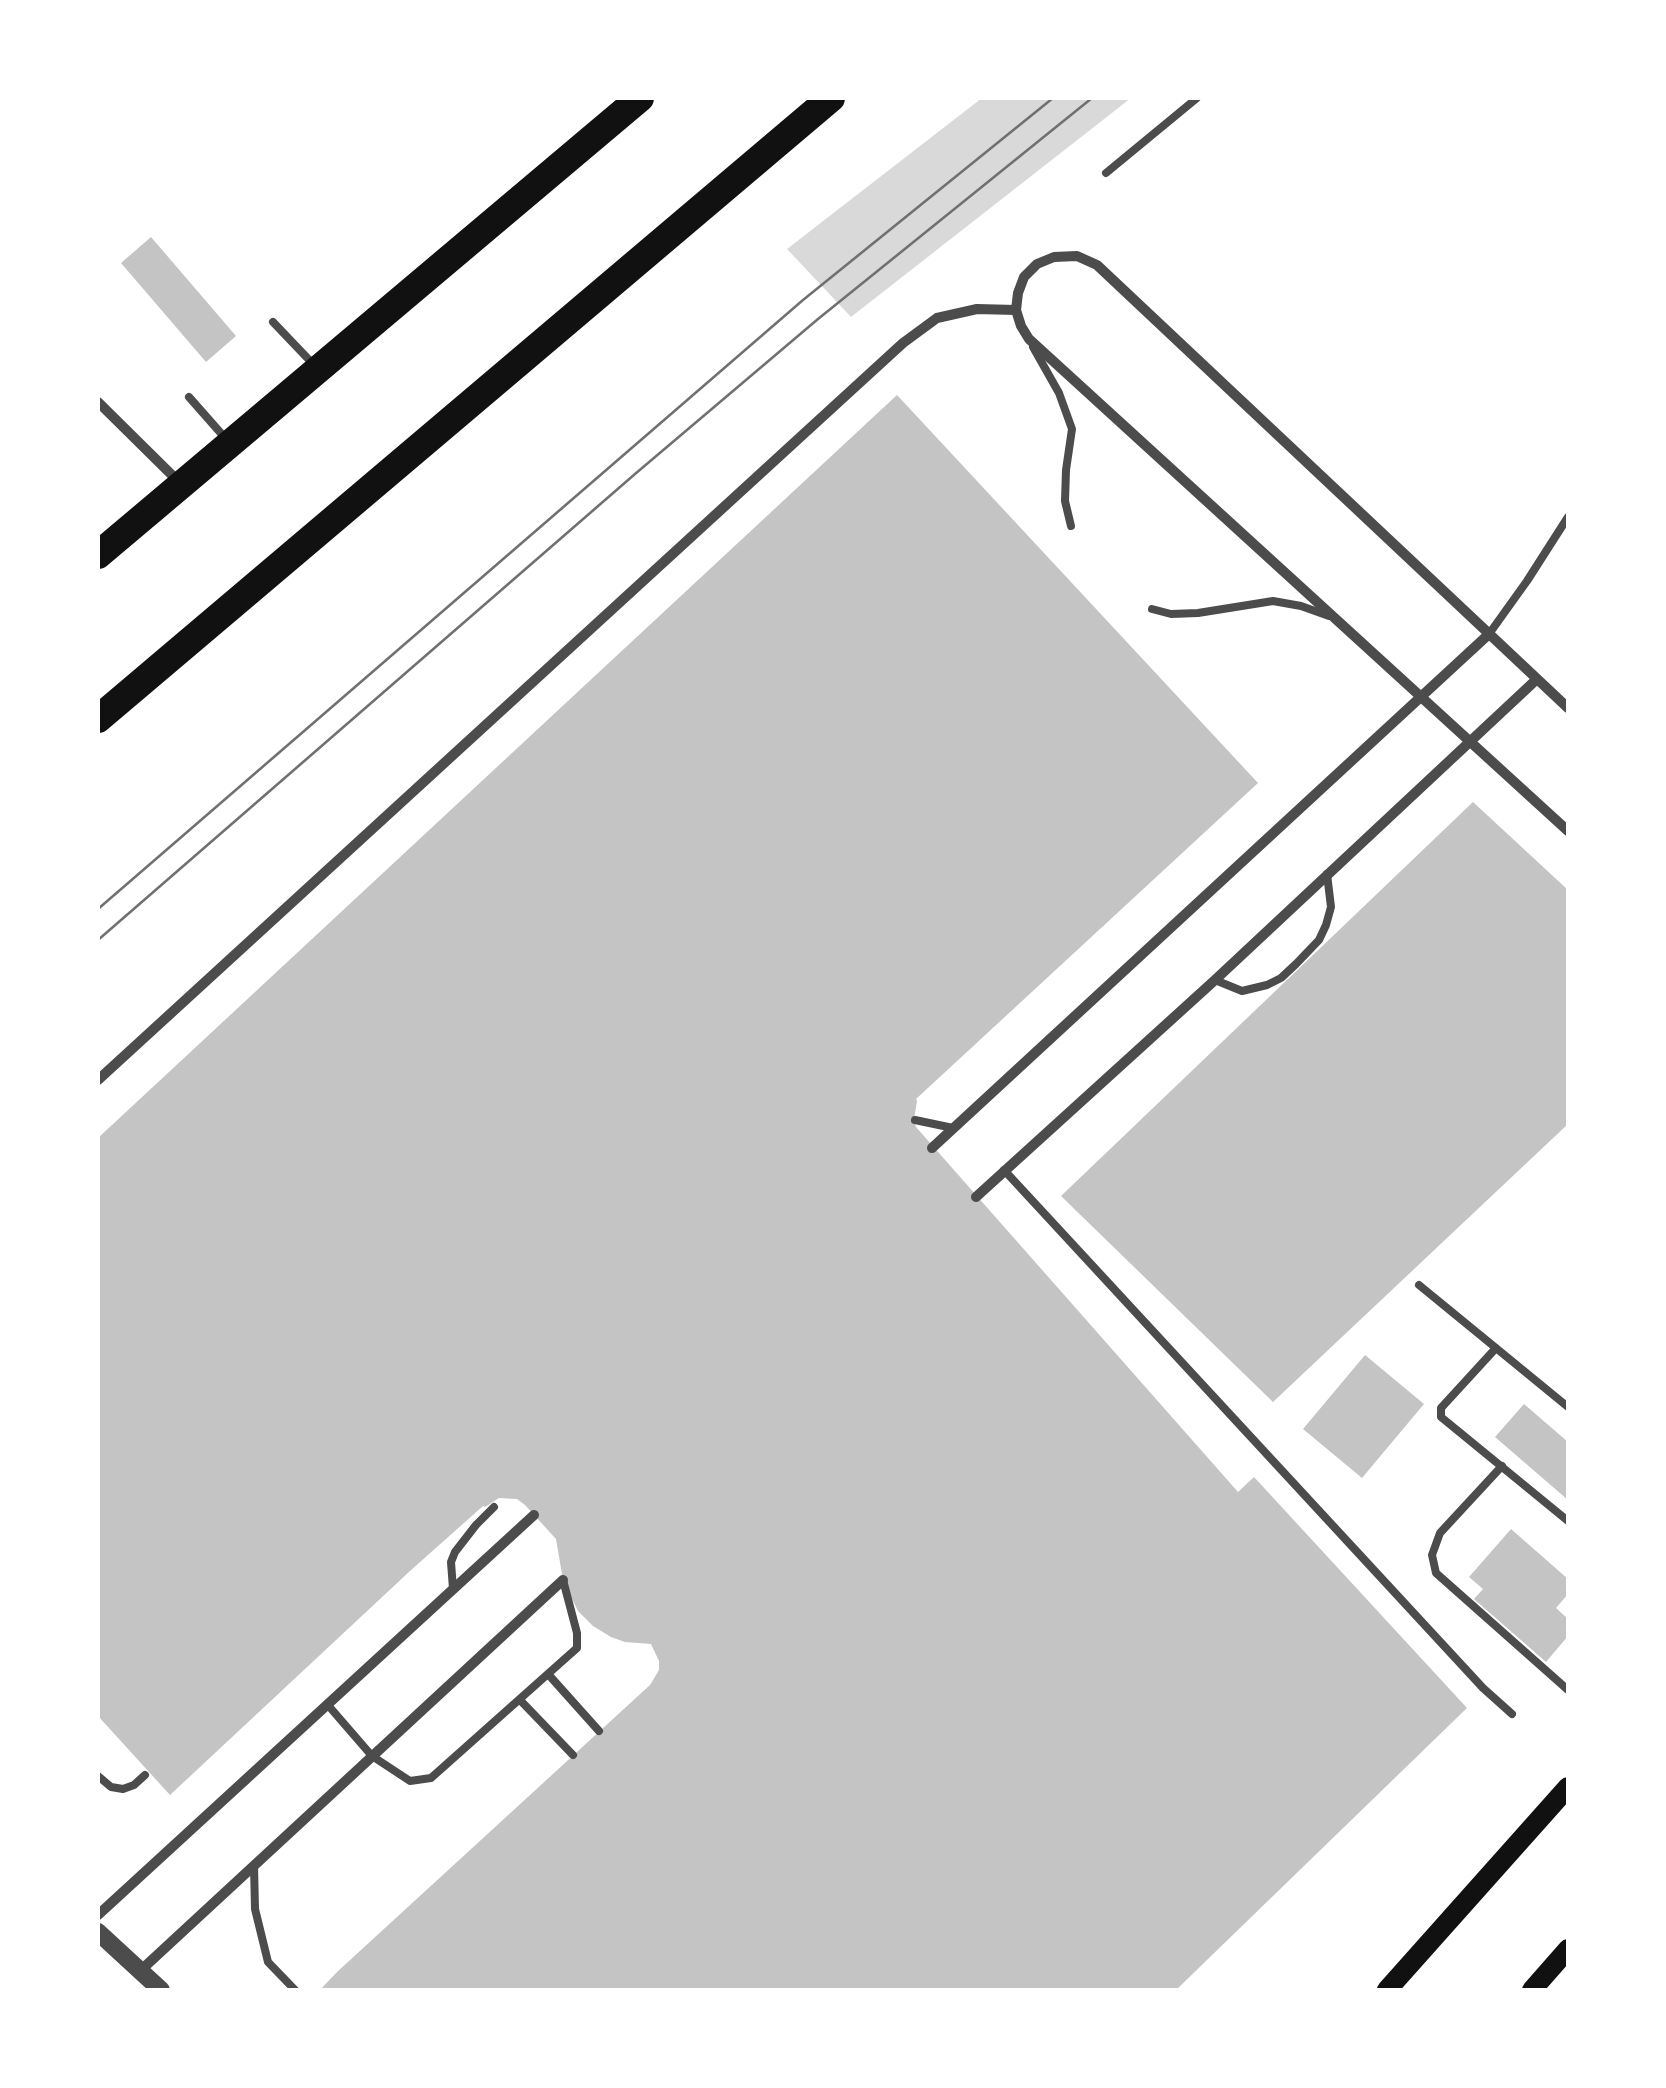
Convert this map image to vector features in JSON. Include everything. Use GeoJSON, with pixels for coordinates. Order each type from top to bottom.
{"type":"FeatureCollection","features":[{"type":"Feature","properties":{"kind":"highway"},"geometry":{"type":"LineString","coordinates":[[98,556],[640,98]]}},
{"type":"Feature","properties":{"kind":"highway"},"geometry":{"type":"LineString","coordinates":[[98,719],[831,98]]}},
{"type":"Feature","properties":{"kind":"main road"},"geometry":{"type":"LineString","coordinates":[[1387,1990],[1568,1787]]}},
{"type":"Feature","properties":{"kind":"main road"},"geometry":{"type":"LineString","coordinates":[[1532,1990],[1568,1950]]}},
{"type":"Feature","properties":{"kind":"street"},"geometry":{"type":"LineString","coordinates":[[1568,708],[1097,266],[1076,256],[1054,256],[1024,277],[1016,310],[1029,339],[1568,831]]}},
{"type":"Feature","properties":{"kind":"street"},"geometry":{"type":"LineString","coordinates":[[98,1080],[903,343],[937,318],[977,310],[1016,310]]}},
{"type":"Feature","properties":{"kind":"street"},"geometry":{"type":"LineString","coordinates":[[98,402],[180,484]]}},
{"type":"Feature","properties":{"kind":"street"},"geometry":{"type":"LineString","coordinates":[[932,1148],[1489,634]]}},
{"type":"Feature","properties":{"kind":"street"},"geometry":{"type":"LineString","coordinates":[[976,1197],[1537,679]]}},
{"type":"Feature","properties":{"kind":"street"},"geometry":{"type":"LineString","coordinates":[[98,1915],[534,1516]]}},
{"type":"Feature","properties":{"kind":"street"},"geometry":{"type":"LineString","coordinates":[[140,1971],[563,1580]]}},
{"type":"Feature","properties":{"kind":"street"},"geometry":{"type":"LineString","coordinates":[[98,1932],[160,1990]]}},
{"type":"Feature","properties":{"kind":"lane"},"geometry":{"type":"LineString","coordinates":[[1106,173],[1198,98]]}},
{"type":"Feature","properties":{"kind":"lane"},"geometry":{"type":"LineString","coordinates":[[274,322],[318,368]]}},
{"type":"Feature","properties":{"kind":"lane"},"geometry":{"type":"LineString","coordinates":[[1029,339],[1059,392],[1072,428],[1065,502],[1071,526]]}},
{"type":"Feature","properties":{"kind":"lane"},"geometry":{"type":"LineString","coordinates":[[189,397],[230,442]]}},
{"type":"Feature","properties":{"kind":"lane"},"geometry":{"type":"LineString","coordinates":[[1489,634],[1568,518]]}},
{"type":"Feature","properties":{"kind":"lane"},"geometry":{"type":"LineString","coordinates":[[1152,609],[1171,614],[1198,613],[1273,602],[1301,606],[1338,620]]}},
{"type":"Feature","properties":{"kind":"lane"},"geometry":{"type":"LineString","coordinates":[[1215,980],[1242,991],[1267,985],[1296,964],[1319,940],[1326,924],[1330,907],[1327,874]]}},
{"type":"Feature","properties":{"kind":"lane"},"geometry":{"type":"LineString","coordinates":[[915,1120],[953,1128]]}},
{"type":"Feature","properties":{"kind":"lane"},"geometry":{"type":"LineString","coordinates":[[1004,1170],[1483,1688],[1512,1714]]}},
{"type":"Feature","properties":{"kind":"lane"},"geometry":{"type":"LineString","coordinates":[[1419,1285],[1568,1407]]}},
{"type":"Feature","properties":{"kind":"lane"},"geometry":{"type":"LineString","coordinates":[[1496,1348],[1441,1408],[1442,1419],[1568,1522]]}},
{"type":"Feature","properties":{"kind":"lane"},"geometry":{"type":"LineString","coordinates":[[1502,1466],[1440,1533],[1432,1555],[1436,1573],[1568,1690]]}},
{"type":"Feature","properties":{"kind":"lane"},"geometry":{"type":"LineString","coordinates":[[453,1589],[451,1562],[455,1552],[494,1507]]}},
{"type":"Feature","properties":{"kind":"lane"},"geometry":{"type":"LineString","coordinates":[[328,1704],[372,1756],[410,1781],[431,1778],[577,1648],[577,1633],[563,1580]]}},
{"type":"Feature","properties":{"kind":"lane"},"geometry":{"type":"LineString","coordinates":[[548,1674],[599,1732]]}},
{"type":"Feature","properties":{"kind":"lane"},"geometry":{"type":"LineString","coordinates":[[520,1700],[572,1755]]}},
{"type":"Feature","properties":{"kind":"lane"},"geometry":{"type":"LineString","coordinates":[[98,1776],[111,1787],[123,1789],[146,1775]]}},
{"type":"Feature","properties":{"kind":"lane"},"geometry":{"type":"LineString","coordinates":[[254,1865],[255,1909],[268,1962],[295,1990]]}},
{"type":"Feature","properties":{"kind":"shaded area"},"geometry":{"type":"Polygon","coordinates":[[[982,98],[1131,98],[851,317],[787,249],[982,98]]]}},
{"type":"Feature","properties":{"kind":"building"},"geometry":{"type":"Polygon","coordinates":[[[151,237],[236,336],[206,362],[121,263],[151,237]]]}},
{"type":"Feature","properties":{"kind":"building"},"geometry":{"type":"Polygon","coordinates":[[[897,395],[1258,783],[916,1099],[916,1127],[1238,1492],[1254,1477],[1467,1708],[1176,1990],[320,1990],[650,1685],[659,1670],[659,1661],[651,1644],[611,1637],[578,1611],[563,1580],[556,1539],[517,1499],[499,1498],[483,1506],[410,1571],[170,1795],[98,1716],[98,1138],[897,395]]]}},
{"type":"Feature","properties":{"kind":"building"},"geometry":{"type":"Polygon","coordinates":[[[1473,802],[1568,890],[1568,1124],[1273,1402],[1061,1196],[1473,802]]]}},
{"type":"Feature","properties":{"kind":"building"},"geometry":{"type":"Polygon","coordinates":[[[1365,1355],[1424,1404],[1362,1478],[1303,1429],[1365,1355]]]}},
{"type":"Feature","properties":{"kind":"building"},"geometry":{"type":"Polygon","coordinates":[[[1524,1404],[1568,1442],[1568,1500],[1495,1437],[1524,1404]]]}},
{"type":"Feature","properties":{"kind":"building"},"geometry":{"type":"Polygon","coordinates":[[[1511,1529],[1568,1579],[1568,1594],[1556,1608],[1568,1619],[1568,1636],[1546,1662],[1474,1599],[1483,1589],[1469,1577],[1511,1529]]]}},
{"type":"Feature","properties":{"kind":"tram line"},"geometry":{"type":"LineString","coordinates":[[98,909],[803,300],[1053,98]]}},
{"type":"Feature","properties":{"kind":"tram line"},"geometry":{"type":"LineString","coordinates":[[98,940],[635,474],[818,319],[1092,98]]}}]}
